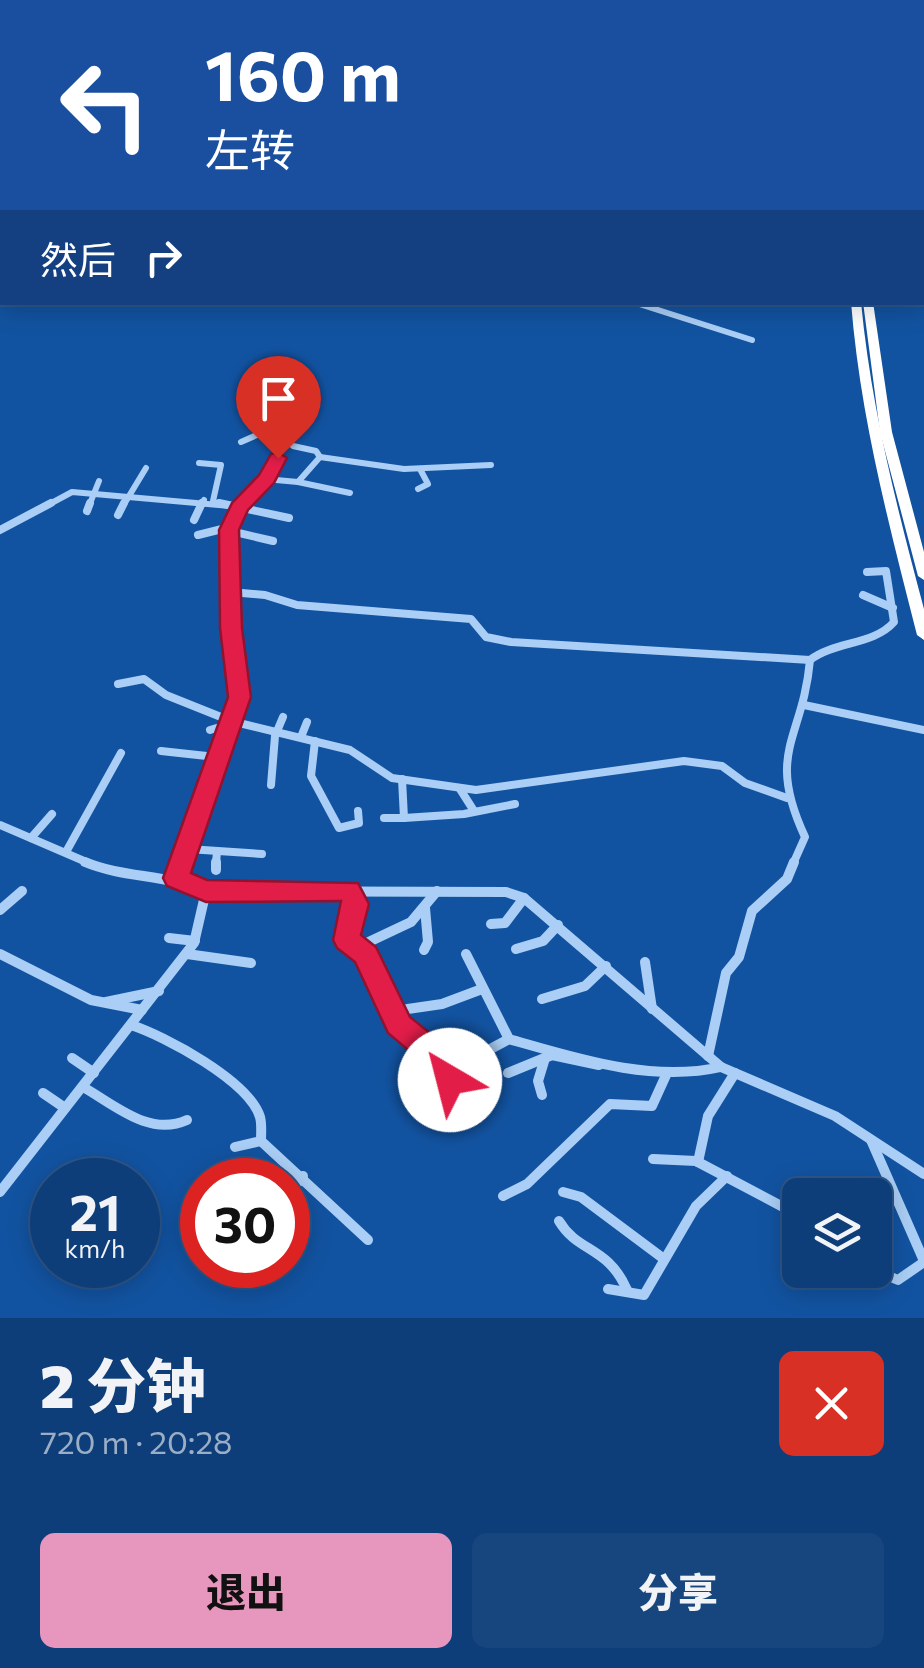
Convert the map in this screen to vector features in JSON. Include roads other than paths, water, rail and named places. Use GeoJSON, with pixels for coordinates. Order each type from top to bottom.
{"type":"FeatureCollection","features":[{"type":"Feature","properties":{"kind":"highway"},"geometry":{"type":"LineString","coordinates":[[856,305],[859,356],[873,431],[924,634]]}},
{"type":"Feature","properties":{"kind":"highway"},"geometry":{"type":"LineString","coordinates":[[868,305],[886,432],[924,576]]}},
{"type":"Feature","properties":{"kind":"street"},"geometry":{"type":"LineString","coordinates":[[642,305],[752,340]]}},
{"type":"Feature","properties":{"kind":"street"},"geometry":{"type":"LineString","coordinates":[[241,442],[275,428],[293,446],[316,451],[320,457],[420,469],[492,465]]}},
{"type":"Feature","properties":{"kind":"street"},"geometry":{"type":"LineString","coordinates":[[298,482],[320,457]]}},
{"type":"Feature","properties":{"kind":"street"},"geometry":{"type":"LineString","coordinates":[[176,878],[240,694],[230,592],[229,530],[240,506],[267,478],[278,458]]}},
{"type":"Feature","properties":{"kind":"street"},"geometry":{"type":"LineString","coordinates":[[194,520],[209,500],[222,467],[199,463]]}},
{"type":"Feature","properties":{"kind":"street"},"geometry":{"type":"LineString","coordinates":[[118,516],[146,468]]}},
{"type":"Feature","properties":{"kind":"street"},"geometry":{"type":"LineString","coordinates":[[418,488],[428,484],[420,469]]}},
{"type":"Feature","properties":{"kind":"street"},"geometry":{"type":"LineString","coordinates":[[267,478],[350,492]]}},
{"type":"Feature","properties":{"kind":"street"},"geometry":{"type":"LineString","coordinates":[[87,511],[100,482]]}},
{"type":"Feature","properties":{"kind":"street"},"geometry":{"type":"LineString","coordinates":[[158,496],[163,485]]}},
{"type":"Feature","properties":{"kind":"street"},"geometry":{"type":"LineString","coordinates":[[0,530],[64,495],[94,493],[209,500],[289,518]]}},
{"type":"Feature","properties":{"kind":"street"},"geometry":{"type":"LineString","coordinates":[[198,534],[229,530],[273,542]]}},
{"type":"Feature","properties":{"kind":"street"},"geometry":{"type":"LineString","coordinates":[[230,592],[264,595],[296,605],[470,618],[486,638],[511,642],[810,660],[844,640],[886,632],[894,622],[886,571],[867,572]]}},
{"type":"Feature","properties":{"kind":"street"},"geometry":{"type":"LineString","coordinates":[[864,595],[893,608]]}},
{"type":"Feature","properties":{"kind":"street"},"geometry":{"type":"LineString","coordinates":[[708,1056],[726,973],[739,957],[752,911],[787,878],[805,836],[787,798],[788,741],[804,704],[810,660]]}},
{"type":"Feature","properties":{"kind":"street"},"geometry":{"type":"LineString","coordinates":[[118,684],[144,679],[166,695],[230,722],[277,729],[353,752],[381,774],[462,792],[684,761],[722,766],[746,784],[787,798]]}},
{"type":"Feature","properties":{"kind":"street"},"geometry":{"type":"LineString","coordinates":[[804,704],[924,730]]}},
{"type":"Feature","properties":{"kind":"street"},"geometry":{"type":"LineString","coordinates":[[270,785],[277,729],[283,717]]}},
{"type":"Feature","properties":{"kind":"street"},"geometry":{"type":"LineString","coordinates":[[210,730],[230,722]]}},
{"type":"Feature","properties":{"kind":"street"},"geometry":{"type":"LineString","coordinates":[[301,737],[306,722]]}},
{"type":"Feature","properties":{"kind":"street"},"geometry":{"type":"LineString","coordinates":[[315,741],[313,782],[339,828],[359,823],[358,811]]}},
{"type":"Feature","properties":{"kind":"street"},"geometry":{"type":"LineString","coordinates":[[161,751],[216,757]]}},
{"type":"Feature","properties":{"kind":"street"},"geometry":{"type":"LineString","coordinates":[[66,852],[93,810],[120,753]]}},
{"type":"Feature","properties":{"kind":"street"},"geometry":{"type":"LineString","coordinates":[[402,779],[404,818]]}},
{"type":"Feature","properties":{"kind":"street"},"geometry":{"type":"LineString","coordinates":[[452,801],[462,792]]}},
{"type":"Feature","properties":{"kind":"street"},"geometry":{"type":"LineString","coordinates":[[462,792],[474,811]]}},
{"type":"Feature","properties":{"kind":"street"},"geometry":{"type":"LineString","coordinates":[[384,818],[515,804]]}},
{"type":"Feature","properties":{"kind":"street"},"geometry":{"type":"LineString","coordinates":[[31,838],[52,814]]}},
{"type":"Feature","properties":{"kind":"street"},"geometry":{"type":"LineString","coordinates":[[0,825],[104,868],[176,878],[206,891],[506,892],[524,898],[721,1067],[835,1116],[924,1174]]}},
{"type":"Feature","properties":{"kind":"street"},"geometry":{"type":"LineString","coordinates":[[188,849],[262,854]]}},
{"type":"Feature","properties":{"kind":"street"},"geometry":{"type":"LineString","coordinates":[[216,870],[217,851]]}},
{"type":"Feature","properties":{"kind":"street"},"geometry":{"type":"LineString","coordinates":[[349,890],[355,904],[345,936],[367,956],[372,978],[394,1010],[398,1024],[430,1051],[447,1077],[477,1055],[510,1039],[609,1064]]}},
{"type":"Feature","properties":{"kind":"street"},"geometry":{"type":"LineString","coordinates":[[0,1192],[186,954],[195,940],[206,891]]}},
{"type":"Feature","properties":{"kind":"street"},"geometry":{"type":"LineString","coordinates":[[358,947],[386,940],[425,908],[438,891]]}},
{"type":"Feature","properties":{"kind":"street"},"geometry":{"type":"LineString","coordinates":[[0,910],[22,892]]}},
{"type":"Feature","properties":{"kind":"street"},"geometry":{"type":"LineString","coordinates":[[491,924],[505,923],[524,898]]}},
{"type":"Feature","properties":{"kind":"street"},"geometry":{"type":"LineString","coordinates":[[424,950],[428,935],[425,908]]}},
{"type":"Feature","properties":{"kind":"street"},"geometry":{"type":"LineString","coordinates":[[516,950],[534,946],[558,925]]}},
{"type":"Feature","properties":{"kind":"street"},"geometry":{"type":"LineString","coordinates":[[169,938],[195,940]]}},
{"type":"Feature","properties":{"kind":"street"},"geometry":{"type":"LineString","coordinates":[[0,954],[52,987],[121,1010],[144,1010]]}},
{"type":"Feature","properties":{"kind":"street"},"geometry":{"type":"LineString","coordinates":[[186,954],[251,963]]}},
{"type":"Feature","properties":{"kind":"street"},"geometry":{"type":"LineString","coordinates":[[466,954],[510,1039]]}},
{"type":"Feature","properties":{"kind":"street"},"geometry":{"type":"LineString","coordinates":[[645,962],[652,1009]]}},
{"type":"Feature","properties":{"kind":"street"},"geometry":{"type":"LineString","coordinates":[[542,999],[585,986],[606,966]]}},
{"type":"Feature","properties":{"kind":"street"},"geometry":{"type":"LineString","coordinates":[[394,1010],[442,1004],[482,989]]}},
{"type":"Feature","properties":{"kind":"street"},"geometry":{"type":"LineString","coordinates":[[106,1002],[159,991]]}},
{"type":"Feature","properties":{"kind":"street"},"geometry":{"type":"LineString","coordinates":[[131,1025],[152,1033],[238,1090],[257,1110],[263,1124],[261,1141]]}},
{"type":"Feature","properties":{"kind":"street"},"geometry":{"type":"LineString","coordinates":[[444,1034],[470,1041],[477,1055]]}},
{"type":"Feature","properties":{"kind":"street"},"geometry":{"type":"LineString","coordinates":[[72,1058],[94,1073]]}},
{"type":"Feature","properties":{"kind":"street"},"geometry":{"type":"LineString","coordinates":[[508,1073],[545,1058],[691,1076],[721,1067]]}},
{"type":"Feature","properties":{"kind":"street"},"geometry":{"type":"LineString","coordinates":[[542,1095],[538,1076],[545,1058]]}},
{"type":"Feature","properties":{"kind":"street"},"geometry":{"type":"LineString","coordinates":[[698,1162],[710,1111],[735,1072]]}},
{"type":"Feature","properties":{"kind":"street"},"geometry":{"type":"LineString","coordinates":[[502,1196],[519,1190],[610,1104],[652,1106],[667,1073]]}},
{"type":"Feature","properties":{"kind":"street"},"geometry":{"type":"LineString","coordinates":[[83,1087],[128,1114],[166,1128],[175,1128],[187,1120]]}},
{"type":"Feature","properties":{"kind":"street"},"geometry":{"type":"LineString","coordinates":[[44,1094],[65,1108]]}},
{"type":"Feature","properties":{"kind":"street"},"geometry":{"type":"LineString","coordinates":[[871,1140],[924,1262],[898,1280],[892,1278]]}},
{"type":"Feature","properties":{"kind":"street"},"geometry":{"type":"LineString","coordinates":[[234,1147],[261,1141]]}},
{"type":"Feature","properties":{"kind":"street"},"geometry":{"type":"LineString","coordinates":[[261,1141],[281,1158]]}},
{"type":"Feature","properties":{"kind":"street"},"geometry":{"type":"LineString","coordinates":[[653,1159],[698,1162],[782,1206]]}},
{"type":"Feature","properties":{"kind":"street"},"geometry":{"type":"LineString","coordinates":[[608,1289],[644,1295],[704,1196],[726,1176]]}},
{"type":"Feature","properties":{"kind":"street"},"geometry":{"type":"LineString","coordinates":[[310,1183],[368,1240]]}},
{"type":"Feature","properties":{"kind":"street"},"geometry":{"type":"LineString","coordinates":[[563,1192],[581,1198],[664,1259]]}},
{"type":"Feature","properties":{"kind":"street"},"geometry":{"type":"LineString","coordinates":[[559,1221],[573,1239],[592,1244],[610,1258],[627,1290]]}}]}
